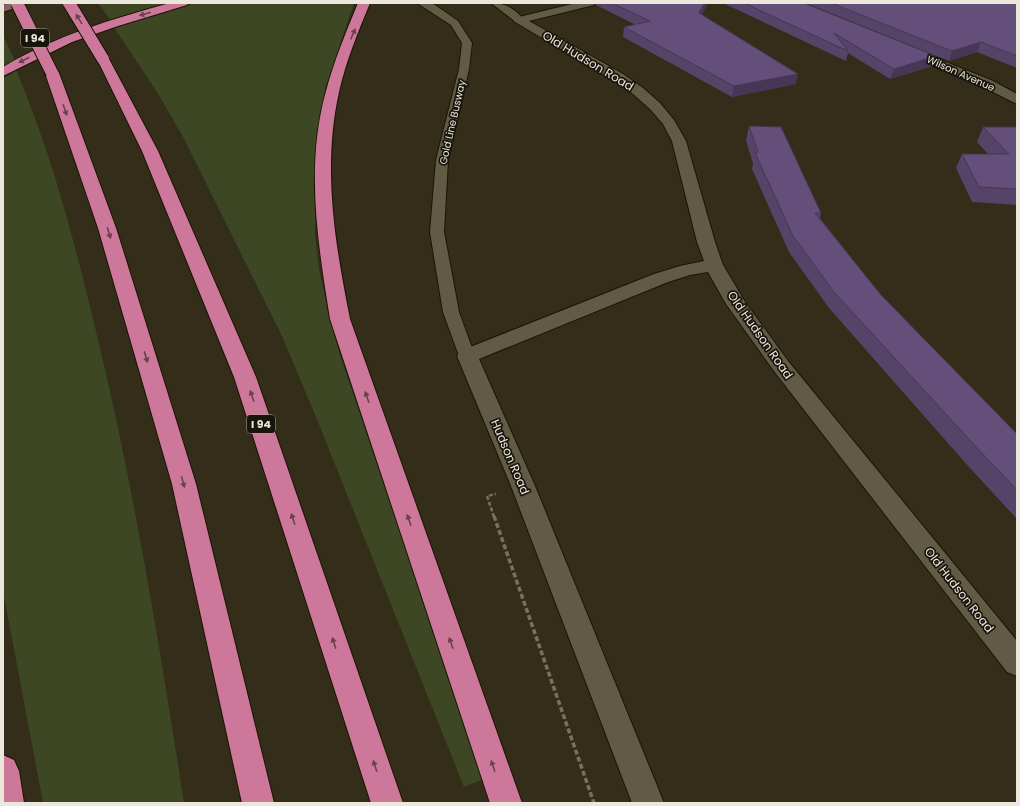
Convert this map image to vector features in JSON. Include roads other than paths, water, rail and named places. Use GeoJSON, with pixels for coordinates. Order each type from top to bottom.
{"type":"FeatureCollection","features":[{"type":"Feature","properties":{"kind":"highway","name":"I 94"},"geometry":{"type":"LineString","coordinates":[[16,3],[52,74],[107,228],[184,484],[258,803]]}},
{"type":"Feature","properties":{"kind":"highway","name":"I 94"},"geometry":{"type":"LineString","coordinates":[[69,3],[103,59],[150,151],[245,377],[387,803]]}},
{"type":"Feature","properties":{"kind":"highway"},"geometry":{"type":"LineString","coordinates":[[3,72],[48,48],[118,22],[183,3]]}},
{"type":"Feature","properties":{"kind":"highway"},"geometry":{"type":"LineString","coordinates":[[364,3],[343,55],[332,92],[325,130],[322,180],[327,246],[340,319],[506,803]]}},
{"type":"Feature","properties":{"kind":"highway"},"geometry":{"type":"LineString","coordinates":[[3,771],[8,803]]}},
{"type":"Feature","properties":{"kind":"street"},"geometry":{"type":"LineString","coordinates":[[3,9],[20,3]]}},
{"type":"Feature","properties":{"kind":"street"},"geometry":{"type":"LineString","coordinates":[[519,20],[590,3]]}},
{"type":"Feature","properties":{"kind":"street","name":"Old Hudson Road"},"geometry":{"type":"LineString","coordinates":[[519,20],[618,77],[638,91],[655,106],[669,123],[679,141],[706,242],[714,265],[736,304],[781,366],[1017,664]]}},
{"type":"Feature","properties":{"kind":"street","name":"Wilson Avenue"},"geometry":{"type":"LineString","coordinates":[[893,44],[988,84],[1017,100]]}},
{"type":"Feature","properties":{"kind":"street"},"geometry":{"type":"LineString","coordinates":[[468,356],[661,278],[687,270],[714,265]]}},
{"type":"Feature","properties":{"kind":"street","name":"Hudson Road"},"geometry":{"type":"LineString","coordinates":[[468,356],[516,474],[523,486],[648,803]]}},
{"type":"Feature","properties":{"kind":"lane","name":"Gold Line Busway"},"geometry":{"type":"LineString","coordinates":[[422,3],[456,23],[467,43],[464,69],[442,160],[437,232],[451,312],[468,356]]}},
{"type":"Feature","properties":{"kind":"lane"},"geometry":{"type":"LineString","coordinates":[[496,3],[509,10],[519,20]]}}]}
